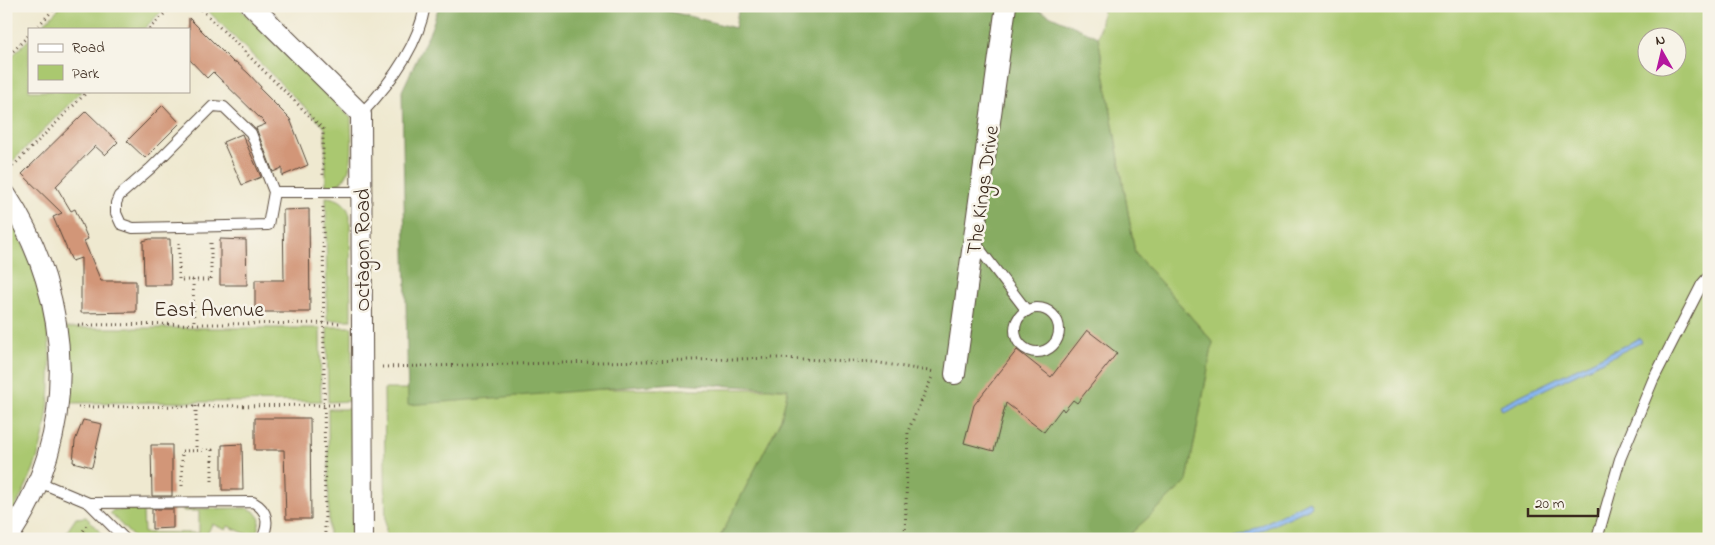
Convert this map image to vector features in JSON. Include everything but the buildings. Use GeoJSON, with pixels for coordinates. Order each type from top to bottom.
{"type":"FeatureCollection","features":[{"type":"Feature","properties":{"kind":"street"},"geometry":{"type":"LineString","coordinates":[[252,6],[361,114]]}},
{"type":"Feature","properties":{"kind":"street","name":"The Kings Drive"},"geometry":{"type":"LineString","coordinates":[[955,374],[975,243],[1006,6]]}},
{"type":"Feature","properties":{"kind":"street","name":"Octagon Road"},"geometry":{"type":"LineString","coordinates":[[361,114],[363,539]]}},
{"type":"Feature","properties":{"kind":"street"},"geometry":{"type":"LineString","coordinates":[[6,195],[24,224],[39,257],[50,290],[57,325],[60,363],[57,407],[52,438],[38,482],[7,539]]}},
{"type":"Feature","properties":{"kind":"lane"},"geometry":{"type":"LineString","coordinates":[[361,114],[383,91],[406,53],[422,24],[425,6]]}},
{"type":"Feature","properties":{"kind":"lane"},"geometry":{"type":"LineString","coordinates":[[213,106],[224,107],[251,133],[274,192],[268,225],[210,226],[126,227],[118,219],[116,203],[119,196],[152,168],[213,106]]}},
{"type":"Feature","properties":{"kind":"lane"},"geometry":{"type":"LineString","coordinates":[[274,192],[362,192]]}},
{"type":"Feature","properties":{"kind":"lane"},"geometry":{"type":"LineString","coordinates":[[975,243],[1027,310]]}},
{"type":"Feature","properties":{"kind":"lane"},"geometry":{"type":"LineString","coordinates":[[1597,539],[1620,459],[1653,380],[1702,284],[1709,276]]}},
{"type":"Feature","properties":{"kind":"lane"},"geometry":{"type":"LineString","coordinates":[[1042,308],[1049,311],[1057,320],[1059,335],[1056,342],[1047,350],[1032,352],[1024,349],[1017,340],[1015,325],[1018,318],[1027,310],[1042,308]]}},
{"type":"Feature","properties":{"kind":"lane"},"geometry":{"type":"LineString","coordinates":[[38,482],[89,503],[125,539]]}},
{"type":"Feature","properties":{"kind":"lane"},"geometry":{"type":"LineString","coordinates":[[89,503],[247,501],[259,505],[267,517],[268,524],[262,539]]}},
{"type":"Feature","properties":{"kind":"path"},"geometry":{"type":"LineString","coordinates":[[36,28],[57,6]]}},
{"type":"Feature","properties":{"kind":"path"},"geometry":{"type":"LineString","coordinates":[[150,28],[172,6]]}},
{"type":"Feature","properties":{"kind":"path"},"geometry":{"type":"LineString","coordinates":[[198,6],[322,130],[325,539]]}},
{"type":"Feature","properties":{"kind":"path"},"geometry":{"type":"LineString","coordinates":[[6,58],[28,36]]}},
{"type":"Feature","properties":{"kind":"path"},"geometry":{"type":"LineString","coordinates":[[6,174],[87,92]]}},
{"type":"Feature","properties":{"kind":"path"},"geometry":{"type":"LineString","coordinates":[[178,227],[179,280],[211,280],[210,226]]}},
{"type":"Feature","properties":{"kind":"path"},"geometry":{"type":"LineString","coordinates":[[193,280],[194,324]]}},
{"type":"Feature","properties":{"kind":"path","name":"East Avenue"},"geometry":{"type":"LineString","coordinates":[[57,325],[362,323]]}},
{"type":"Feature","properties":{"kind":"path"},"geometry":{"type":"LineString","coordinates":[[362,368],[777,358],[874,362],[935,372],[908,431],[905,539]]}},
{"type":"Feature","properties":{"kind":"path"},"geometry":{"type":"LineString","coordinates":[[57,407],[362,405]]}},
{"type":"Feature","properties":{"kind":"path"},"geometry":{"type":"LineString","coordinates":[[196,406],[196,450]]}},
{"type":"Feature","properties":{"kind":"path"},"geometry":{"type":"LineString","coordinates":[[182,502],[182,451],[212,450],[212,502]]}},
{"type":"Feature","properties":{"kind":"green space"},"geometry":{"type":"Polygon","coordinates":[[[61,6],[167,6],[145,28],[40,28],[61,6]]]}},
{"type":"Feature","properties":{"kind":"green space"},"geometry":{"type":"Polygon","coordinates":[[[203,6],[237,6],[351,118],[351,161],[344,179],[337,185],[326,187],[325,128],[203,6]]]}},
{"type":"Feature","properties":{"kind":"green space"},"geometry":{"type":"Polygon","coordinates":[[[439,6],[649,6],[735,28],[739,6],[1029,6],[1098,37],[1135,253],[1213,342],[1187,481],[1125,539],[719,539],[781,419],[788,389],[675,383],[408,405],[402,91],[431,29],[439,6]]]}},
{"type":"Feature","properties":{"kind":"green space"},"geometry":{"type":"Polygon","coordinates":[[[1104,6],[1709,6],[1709,539],[1125,539],[1187,481],[1213,342],[1135,253],[1098,37],[1104,6]]]}},
{"type":"Feature","properties":{"kind":"green space"},"geometry":{"type":"Polygon","coordinates":[[[28,40],[28,92],[81,92],[6,168],[6,62],[28,40]]]}},
{"type":"Feature","properties":{"kind":"green space"},"geometry":{"type":"Polygon","coordinates":[[[326,197],[342,202],[350,216],[351,320],[327,320],[326,197]]]}},
{"type":"Feature","properties":{"kind":"green space"},"geometry":{"type":"Polygon","coordinates":[[[6,211],[32,267],[41,296],[50,357],[50,388],[47,419],[37,459],[30,478],[6,525],[6,211]]]}},
{"type":"Feature","properties":{"kind":"green space"},"geometry":{"type":"Polygon","coordinates":[[[327,327],[352,327],[352,401],[328,402],[327,327]]]}},
{"type":"Feature","properties":{"kind":"green space"},"geometry":{"type":"Polygon","coordinates":[[[66,328],[320,328],[321,401],[66,403],[66,328]]]}},
{"type":"Feature","properties":{"kind":"green space"},"geometry":{"type":"Polygon","coordinates":[[[384,389],[788,389],[781,419],[719,539],[386,539],[384,389]]]}},
{"type":"Feature","properties":{"kind":"green space"},"geometry":{"type":"Polygon","coordinates":[[[328,409],[352,409],[353,539],[329,539],[328,409]]]}},
{"type":"Feature","properties":{"kind":"green space"},"geometry":{"type":"Polygon","coordinates":[[[246,508],[254,511],[260,519],[257,533],[253,532],[251,536],[228,526],[226,530],[212,524],[205,539],[135,539],[110,513],[113,510],[173,509],[173,511],[143,512],[144,533],[199,533],[199,511],[183,511],[183,509],[246,508]]]}},
{"type":"Feature","properties":{"kind":"green space"},"geometry":{"type":"Polygon","coordinates":[[[86,517],[107,539],[62,539],[76,518],[86,517]]]}},
{"type":"Feature","properties":{"kind":"water"},"geometry":{"type":"Polygon","coordinates":[[[1640,338],[1642,342],[1502,410],[1500,405],[1640,338]]]}},
{"type":"Feature","properties":{"kind":"water"},"geometry":{"type":"Polygon","coordinates":[[[1309,501],[1312,507],[1243,539],[1233,539],[1309,501]]]}}]}
